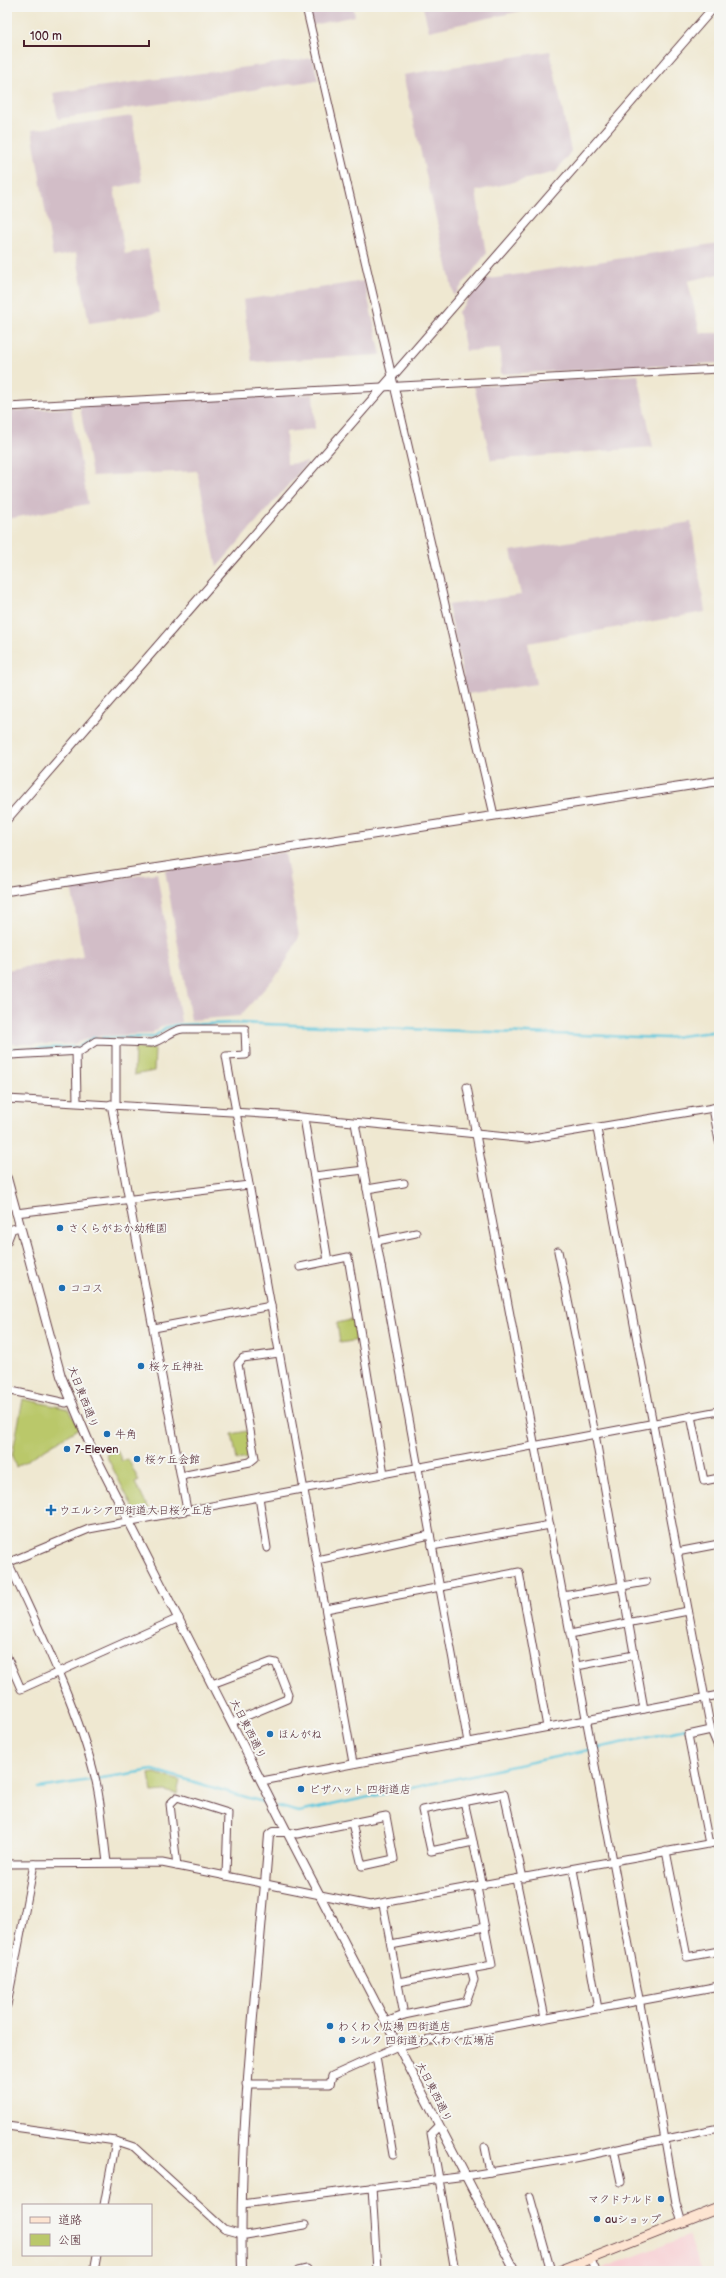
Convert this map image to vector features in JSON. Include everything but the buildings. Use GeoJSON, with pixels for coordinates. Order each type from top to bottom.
{"type":"FeatureCollection","features":[{"type":"Feature","properties":{"kind":"main road"},"geometry":{"type":"LineString","coordinates":[[559,2271],[719,2208]]}},
{"type":"Feature","properties":{"kind":"street"},"geometry":{"type":"LineString","coordinates":[[306,7],[494,816]]}},
{"type":"Feature","properties":{"kind":"street"},"geometry":{"type":"LineString","coordinates":[[7,819],[126,681],[385,387],[393,383],[714,7]]}},
{"type":"Feature","properties":{"kind":"street"},"geometry":{"type":"LineString","coordinates":[[393,383],[719,369]]}},
{"type":"Feature","properties":{"kind":"street"},"geometry":{"type":"LineString","coordinates":[[7,407],[385,387]]}},
{"type":"Feature","properties":{"kind":"street"},"geometry":{"type":"LineString","coordinates":[[7,891],[719,781]]}},
{"type":"Feature","properties":{"kind":"street"},"geometry":{"type":"LineString","coordinates":[[7,1053],[10,1055],[82,1051],[96,1041],[159,1041],[171,1032],[183,1028],[245,1029],[246,1055],[226,1056],[354,1764]]}},
{"type":"Feature","properties":{"kind":"street"},"geometry":{"type":"LineString","coordinates":[[116,1042],[113,1104],[129,1199],[187,1510]]}},
{"type":"Feature","properties":{"kind":"street"},"geometry":{"type":"LineString","coordinates":[[76,1051],[77,1102]]}},
{"type":"Feature","properties":{"kind":"street"},"geometry":{"type":"LineString","coordinates":[[467,1087],[640,2001],[676,2203],[682,2223]]}},
{"type":"Feature","properties":{"kind":"street"},"geometry":{"type":"LineString","coordinates":[[7,1099],[113,1104],[304,1118],[527,1140],[716,1107],[719,1141]]}},
{"type":"Feature","properties":{"kind":"street"},"geometry":{"type":"LineString","coordinates":[[304,1118],[328,1261]]}},
{"type":"Feature","properties":{"kind":"street"},"geometry":{"type":"LineString","coordinates":[[355,1123],[468,1742]]}},
{"type":"Feature","properties":{"kind":"street"},"geometry":{"type":"LineString","coordinates":[[597,1128],[711,1730],[719,1749]]}},
{"type":"Feature","properties":{"kind":"street"},"geometry":{"type":"LineString","coordinates":[[314,1176],[364,1170]]}},
{"type":"Feature","properties":{"kind":"street","name":"大日東西通り"},"geometry":{"type":"LineString","coordinates":[[7,1178],[62,1376],[71,1401],[128,1522],[180,1618],[287,1832],[515,2271]]}},
{"type":"Feature","properties":{"kind":"street"},"geometry":{"type":"LineString","coordinates":[[367,1189],[404,1183]]}},
{"type":"Feature","properties":{"kind":"street"},"geometry":{"type":"LineString","coordinates":[[16,1214],[129,1199],[249,1186]]}},
{"type":"Feature","properties":{"kind":"street"},"geometry":{"type":"LineString","coordinates":[[7,1242],[12,1229],[20,1227]]}},
{"type":"Feature","properties":{"kind":"street"},"geometry":{"type":"LineString","coordinates":[[377,1240],[416,1233]]}},
{"type":"Feature","properties":{"kind":"street"},"geometry":{"type":"LineString","coordinates":[[558,1250],[595,1434],[644,1709]]}},
{"type":"Feature","properties":{"kind":"street"},"geometry":{"type":"LineString","coordinates":[[300,1267],[348,1257],[384,1474]]}},
{"type":"Feature","properties":{"kind":"street"},"geometry":{"type":"LineString","coordinates":[[154,1328],[271,1306]]}},
{"type":"Feature","properties":{"kind":"street"},"geometry":{"type":"LineString","coordinates":[[181,1476],[250,1462],[255,1458],[238,1364],[243,1358],[279,1353]]}},
{"type":"Feature","properties":{"kind":"street"},"geometry":{"type":"LineString","coordinates":[[7,1390],[66,1403],[71,1401]]}},
{"type":"Feature","properties":{"kind":"street"},"geometry":{"type":"LineString","coordinates":[[107,1862],[95,1778],[84,1741],[57,1674],[7,1562],[84,1530],[719,1411]]}},
{"type":"Feature","properties":{"kind":"street"},"geometry":{"type":"LineString","coordinates":[[691,1416],[704,1481],[719,1478]]}},
{"type":"Feature","properties":{"kind":"street"},"geometry":{"type":"LineString","coordinates":[[259,1497],[267,1548]]}},
{"type":"Feature","properties":{"kind":"street"},"geometry":{"type":"LineString","coordinates":[[432,1546],[550,1525]]}},
{"type":"Feature","properties":{"kind":"street"},"geometry":{"type":"LineString","coordinates":[[317,1560],[430,1535]]}},
{"type":"Feature","properties":{"kind":"street"},"geometry":{"type":"LineString","coordinates":[[677,1552],[719,1544]]}},
{"type":"Feature","properties":{"kind":"street"},"geometry":{"type":"LineString","coordinates":[[326,1609],[519,1572],[547,1727]]}},
{"type":"Feature","properties":{"kind":"street"},"geometry":{"type":"LineString","coordinates":[[563,1596],[646,1582]]}},
{"type":"Feature","properties":{"kind":"street"},"geometry":{"type":"LineString","coordinates":[[570,1634],[688,1611]]}},
{"type":"Feature","properties":{"kind":"street"},"geometry":{"type":"LineString","coordinates":[[7,1657],[21,1689],[180,1618]]}},
{"type":"Feature","properties":{"kind":"street"},"geometry":{"type":"LineString","coordinates":[[576,1666],[634,1655]]}},
{"type":"Feature","properties":{"kind":"street"},"geometry":{"type":"LineString","coordinates":[[212,1684],[271,1662],[276,1663],[288,1694],[287,1699],[232,1722]]}},
{"type":"Feature","properties":{"kind":"street"},"geometry":{"type":"LineString","coordinates":[[262,1781],[719,1695]]}},
{"type":"Feature","properties":{"kind":"street"},"geometry":{"type":"LineString","coordinates":[[709,1844],[688,1735],[711,1730]]}},
{"type":"Feature","properties":{"kind":"street"},"geometry":{"type":"LineString","coordinates":[[473,1842],[431,1851],[422,1810],[504,1794],[545,2018]]}},
{"type":"Feature","properties":{"kind":"street"},"geometry":{"type":"LineString","coordinates":[[177,1866],[170,1804],[177,1798],[228,1813],[226,1876]]}},
{"type":"Feature","properties":{"kind":"street"},"geometry":{"type":"LineString","coordinates":[[398,1982],[492,1965],[473,1842],[464,1801]]}},
{"type":"Feature","properties":{"kind":"street"},"geometry":{"type":"LineString","coordinates":[[242,2271],[241,2234],[246,2084],[269,1835],[273,1832],[297,1834],[386,1816],[394,1859],[362,1866],[352,1823]]}},
{"type":"Feature","properties":{"kind":"street"},"geometry":{"type":"LineString","coordinates":[[7,1864],[107,1862],[162,1863],[370,1905],[383,1904],[718,1842],[719,1852]]}},
{"type":"Feature","properties":{"kind":"street"},"geometry":{"type":"LineString","coordinates":[[666,1851],[687,1957],[719,1951]]}},
{"type":"Feature","properties":{"kind":"street"},"geometry":{"type":"LineString","coordinates":[[7,2005],[34,1864]]}},
{"type":"Feature","properties":{"kind":"street"},"geometry":{"type":"LineString","coordinates":[[573,1869],[598,2009]]}},
{"type":"Feature","properties":{"kind":"street"},"geometry":{"type":"LineString","coordinates":[[383,1904],[404,2015]]}},
{"type":"Feature","properties":{"kind":"street"},"geometry":{"type":"LineString","coordinates":[[391,1945],[485,1927]]}},
{"type":"Feature","properties":{"kind":"street"},"geometry":{"type":"LineString","coordinates":[[386,2022],[404,2015],[466,2002],[474,1980],[471,1969]]}},
{"type":"Feature","properties":{"kind":"street"},"geometry":{"type":"LineString","coordinates":[[246,2084],[330,2084],[332,2076],[398,2046],[719,1986]]}},
{"type":"Feature","properties":{"kind":"street"},"geometry":{"type":"LineString","coordinates":[[376,2057],[393,2155]]}},
{"type":"Feature","properties":{"kind":"street"},"geometry":{"type":"LineString","coordinates":[[439,2125],[431,2133],[455,2271]]}},
{"type":"Feature","properties":{"kind":"street"},"geometry":{"type":"LineString","coordinates":[[7,2126],[116,2141],[134,2147],[224,2229],[241,2234],[306,2225]]}},
{"type":"Feature","properties":{"kind":"street"},"geometry":{"type":"LineString","coordinates":[[242,2204],[466,2176],[719,2128]]}},
{"type":"Feature","properties":{"kind":"street"},"geometry":{"type":"LineString","coordinates":[[104,2204],[116,2141]]}},
{"type":"Feature","properties":{"kind":"street"},"geometry":{"type":"LineString","coordinates":[[485,2147],[490,2172]]}},
{"type":"Feature","properties":{"kind":"street"},"geometry":{"type":"LineString","coordinates":[[614,2149],[621,2182]]}},
{"type":"Feature","properties":{"kind":"street"},"geometry":{"type":"LineString","coordinates":[[372,2188],[377,2271]]}},
{"type":"Feature","properties":{"kind":"street"},"geometry":{"type":"LineString","coordinates":[[530,2197],[551,2271]]}},
{"type":"Feature","properties":{"kind":"street"},"geometry":{"type":"LineString","coordinates":[[94,2271],[97,2256]]}},
{"type":"Feature","properties":{"kind":"street"},"geometry":{"type":"LineString","coordinates":[[590,2258],[596,2271]]}},
{"type":"Feature","properties":{"kind":"street"},"geometry":{"type":"LineString","coordinates":[[298,2271],[307,2269],[307,2271]]}},
{"type":"Feature","properties":{"kind":"shaded area"},"geometry":{"type":"Polygon","coordinates":[[[309,7],[353,7],[355,16],[313,25],[309,7]]]}},
{"type":"Feature","properties":{"kind":"shaded area"},"geometry":{"type":"Polygon","coordinates":[[[423,7],[539,7],[429,31],[423,7]]]}},
{"type":"Feature","properties":{"kind":"shaded area"},"geometry":{"type":"Polygon","coordinates":[[[550,51],[571,151],[556,172],[476,191],[486,254],[454,296],[403,75],[550,51]]]}},
{"type":"Feature","properties":{"kind":"shaded area"},"geometry":{"type":"Polygon","coordinates":[[[313,58],[318,80],[58,119],[53,93],[313,58]]]}},
{"type":"Feature","properties":{"kind":"shaded area"},"geometry":{"type":"Polygon","coordinates":[[[132,116],[142,182],[114,188],[125,254],[148,249],[160,313],[89,323],[76,253],[53,257],[32,130],[132,116]]]}},
{"type":"Feature","properties":{"kind":"shaded area"},"geometry":{"type":"Polygon","coordinates":[[[719,243],[719,274],[688,281],[700,333],[719,333],[719,363],[501,374],[500,349],[466,351],[458,312],[483,280],[719,243]]]}},
{"type":"Feature","properties":{"kind":"shaded area"},"geometry":{"type":"Polygon","coordinates":[[[364,281],[381,355],[252,362],[243,300],[364,281]]]}},
{"type":"Feature","properties":{"kind":"shaded area"},"geometry":{"type":"Polygon","coordinates":[[[638,375],[653,447],[491,460],[474,386],[638,375]]]}},
{"type":"Feature","properties":{"kind":"shaded area"},"geometry":{"type":"Polygon","coordinates":[[[313,394],[315,429],[286,432],[287,464],[308,462],[217,567],[197,471],[92,476],[80,406],[313,394]]]}},
{"type":"Feature","properties":{"kind":"shaded area"},"geometry":{"type":"Polygon","coordinates":[[[71,408],[88,504],[7,519],[7,411],[71,408]]]}},
{"type":"Feature","properties":{"kind":"shaded area"},"geometry":{"type":"Polygon","coordinates":[[[691,522],[705,612],[528,643],[536,684],[467,694],[448,605],[521,595],[511,551],[691,522]]]}},
{"type":"Feature","properties":{"kind":"shaded area"},"geometry":{"type":"Polygon","coordinates":[[[285,852],[299,937],[282,969],[240,1016],[191,1020],[165,870],[285,852]]]}},
{"type":"Feature","properties":{"kind":"shaded area"},"geometry":{"type":"Polygon","coordinates":[[[157,873],[181,1022],[161,1026],[151,1034],[96,1036],[73,1044],[10,1044],[7,1042],[7,970],[83,957],[71,885],[157,873]]]}},
{"type":"Feature","properties":{"kind":"shaded area"},"geometry":{"type":"Polygon","coordinates":[[[688,2236],[701,2271],[605,2271],[603,2268],[688,2236]]]}},
{"type":"Feature","properties":{"kind":"green space"},"geometry":{"type":"Polygon","coordinates":[[[135,1048],[155,1049],[154,1071],[134,1075],[135,1048]]]}},
{"type":"Feature","properties":{"kind":"green space"},"geometry":{"type":"Polygon","coordinates":[[[355,1319],[359,1340],[340,1343],[337,1323],[355,1319]]]}},
{"type":"Feature","properties":{"kind":"green space"},"geometry":{"type":"Polygon","coordinates":[[[23,1399],[69,1409],[79,1428],[16,1467],[12,1456],[23,1399]]]}},
{"type":"Feature","properties":{"kind":"green space"},"geometry":{"type":"Polygon","coordinates":[[[247,1431],[250,1448],[248,1458],[237,1460],[232,1434],[247,1431]]]}},
{"type":"Feature","properties":{"kind":"green space"},"geometry":{"type":"Polygon","coordinates":[[[117,1450],[122,1461],[128,1459],[139,1481],[135,1483],[150,1511],[136,1514],[106,1455],[117,1450]]]}},
{"type":"Feature","properties":{"kind":"green space"},"geometry":{"type":"Polygon","coordinates":[[[155,1773],[180,1781],[177,1794],[165,1791],[152,1792],[149,1774],[155,1773]]]}},
{"type":"Feature","properties":{"kind":"waterway"},"geometry":{"type":"LineString","coordinates":[[102,1038],[154,1037],[165,1028],[176,1025],[238,1023],[665,1038],[719,1031]]}},
{"type":"Feature","properties":{"kind":"waterway"},"geometry":{"type":"LineString","coordinates":[[7,1047],[10,1049],[79,1047],[93,1038],[97,1038]]}},
{"type":"Feature","properties":{"kind":"waterway"},"geometry":{"type":"LineString","coordinates":[[277,1806],[299,1812],[719,1722]]}},
{"type":"Feature","properties":{"kind":"waterway"},"geometry":{"type":"LineString","coordinates":[[39,1788],[153,1770],[270,1804]]}},
{"type":"Feature","properties":{"kind":"place","name":"さくらがおか幼稚園"},"geometry":{"type":"Point","coordinates":[60,1228]}},
{"type":"Feature","properties":{"kind":"place","name":"ココス"},"geometry":{"type":"Point","coordinates":[62,1288]}},
{"type":"Feature","properties":{"kind":"place","name":"桜ヶ丘神社"},"geometry":{"type":"Point","coordinates":[141,1366]}},
{"type":"Feature","properties":{"kind":"place","name":"牛角"},"geometry":{"type":"Point","coordinates":[107,1434]}},
{"type":"Feature","properties":{"kind":"place","name":"7-Eleven"},"geometry":{"type":"Point","coordinates":[67,1449]}},
{"type":"Feature","properties":{"kind":"place","name":"桜ケ丘会館"},"geometry":{"type":"Point","coordinates":[137,1459]}},
{"type":"Feature","properties":{"kind":"place","name":"ウエルシア四街道大日桜ケ丘店"},"geometry":{"type":"Point","coordinates":[51,1510]}},
{"type":"Feature","properties":{"kind":"place","name":"ほんがね"},"geometry":{"type":"Point","coordinates":[270,1734]}},
{"type":"Feature","properties":{"kind":"place","name":"ピザハット 四街道店"},"geometry":{"type":"Point","coordinates":[301,1789]}},
{"type":"Feature","properties":{"kind":"place","name":"わくわく広場 四街道店"},"geometry":{"type":"Point","coordinates":[330,2026]}},
{"type":"Feature","properties":{"kind":"place","name":"シルク 四街道わくわく広場店"},"geometry":{"type":"Point","coordinates":[342,2040]}},
{"type":"Feature","properties":{"kind":"place","name":"マクドナルド"},"geometry":{"type":"Point","coordinates":[661,2199]}},
{"type":"Feature","properties":{"kind":"place","name":"auショップ"},"geometry":{"type":"Point","coordinates":[597,2219]}}]}
